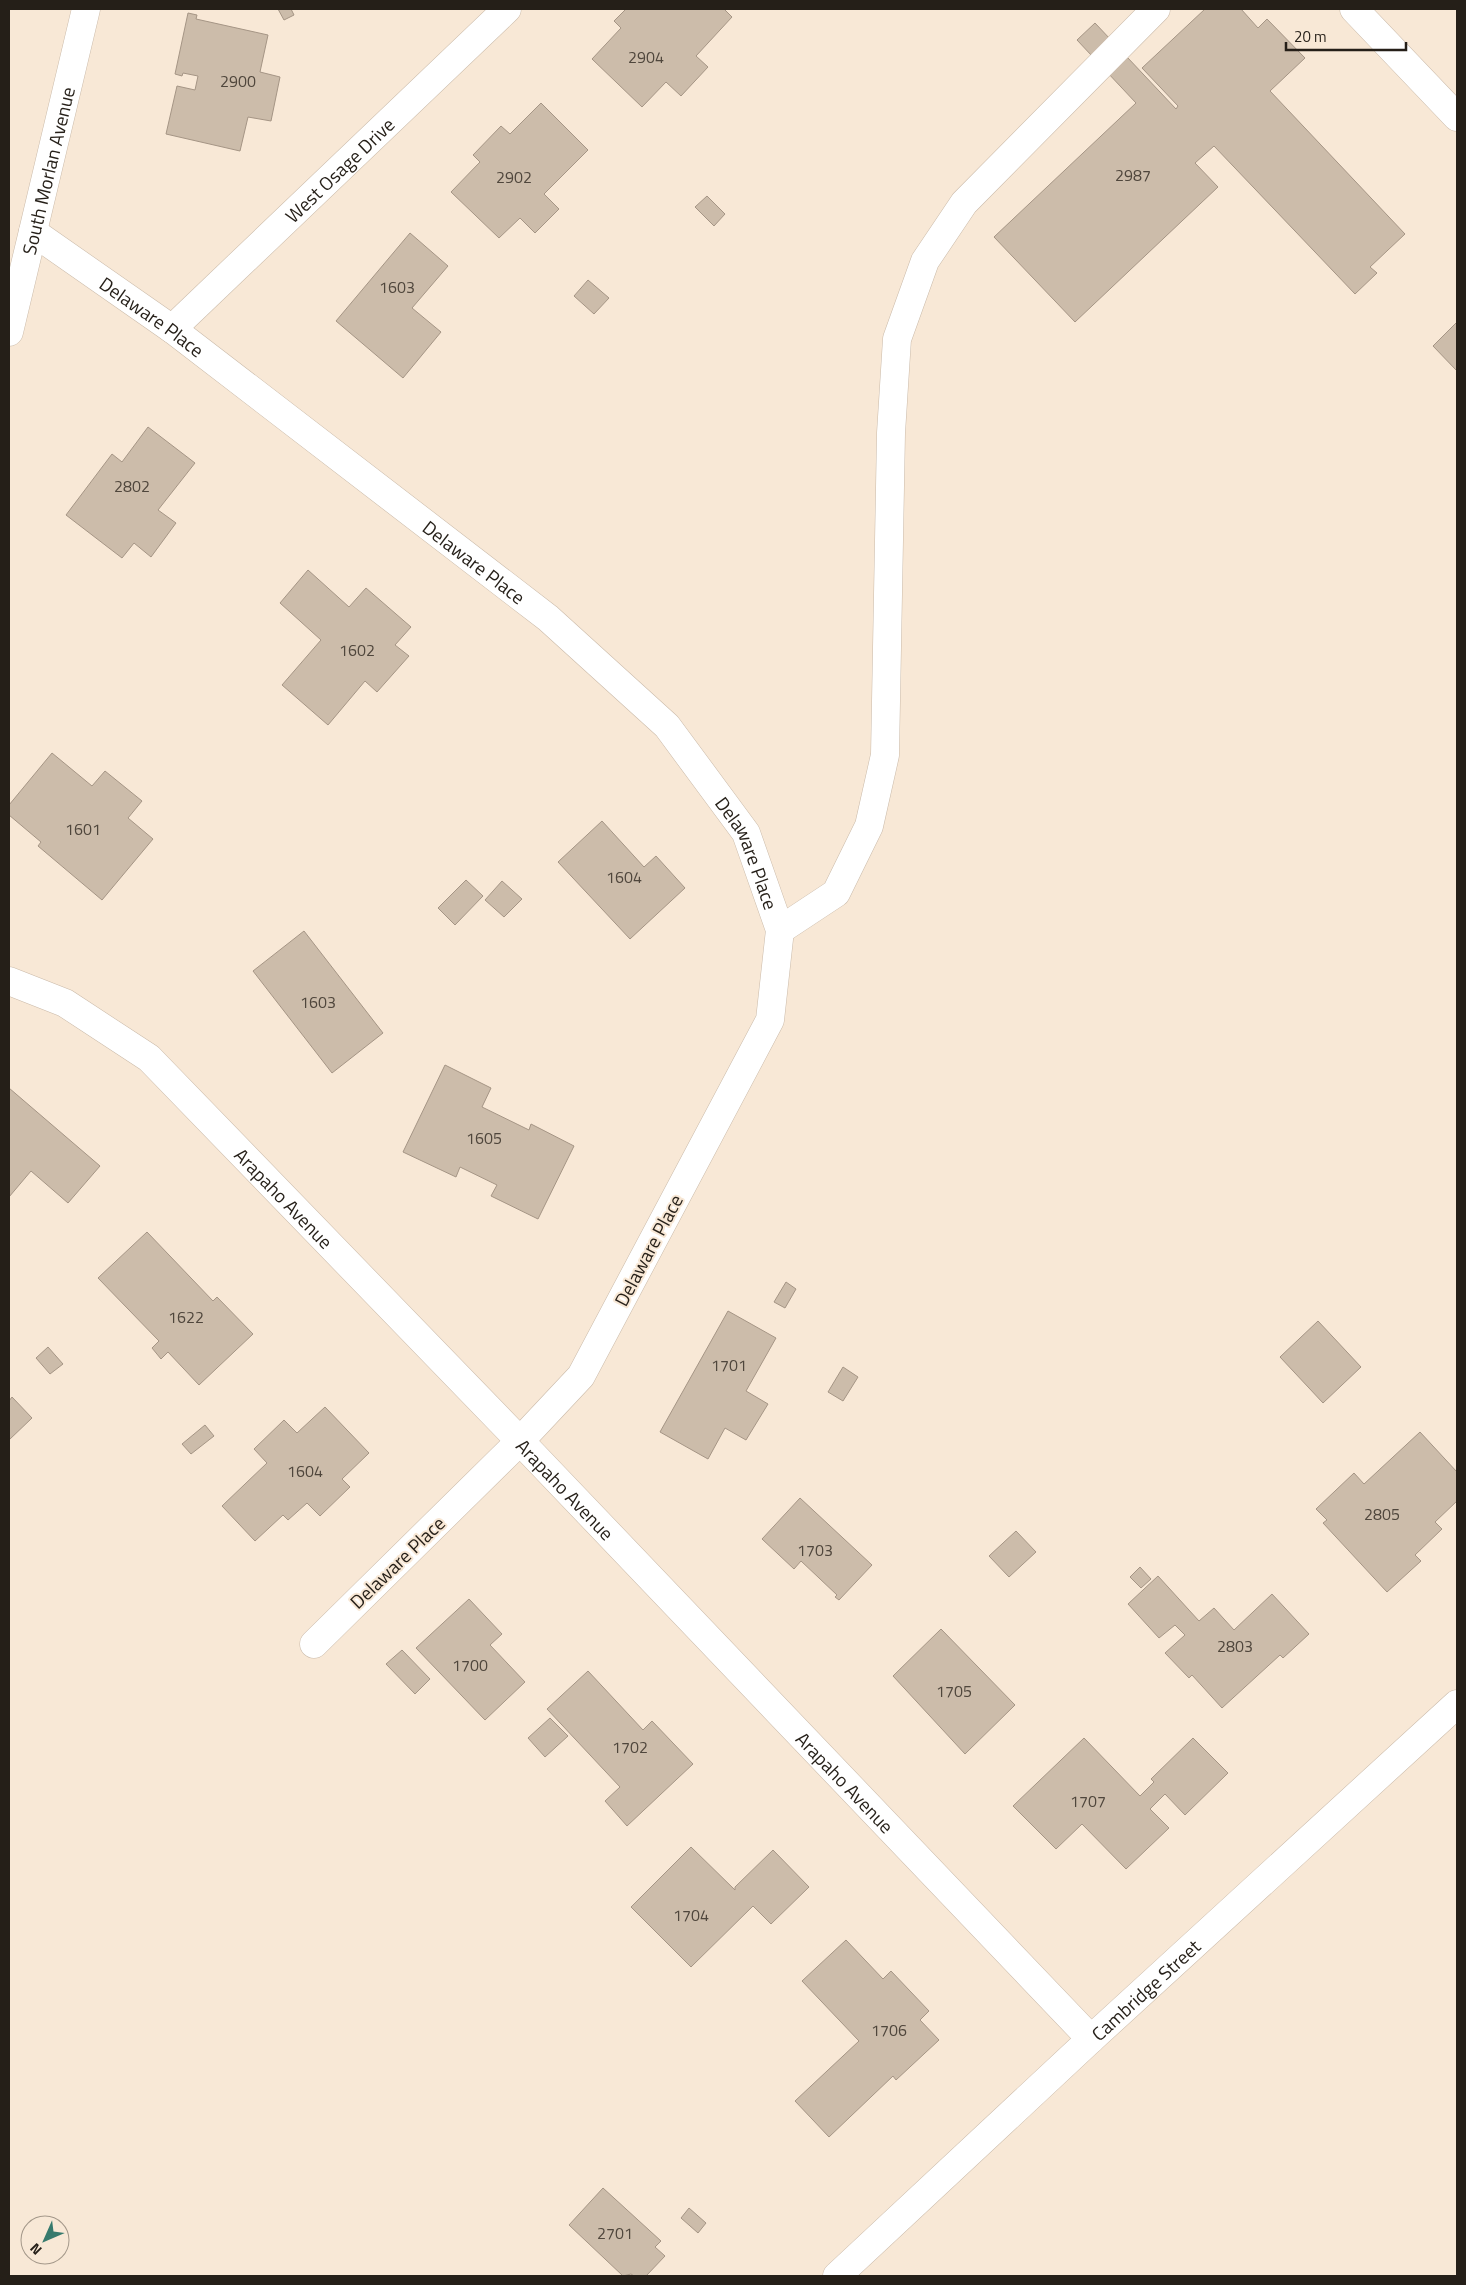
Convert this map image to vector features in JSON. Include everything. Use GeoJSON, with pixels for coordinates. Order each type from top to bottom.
{"type":"FeatureCollection","features":[{"type":"Feature","properties":{"kind":"street","name":"South Morlan Avenue"},"geometry":{"type":"LineString","coordinates":[[9,332],[86,9]]}},
{"type":"Feature","properties":{"kind":"street","name":"West Osage Drive"},"geometry":{"type":"LineString","coordinates":[[172,329],[507,9]]}},
{"type":"Feature","properties":{"kind":"street"},"geometry":{"type":"LineString","coordinates":[[780,930],[836,894],[869,826],[886,755],[891,433],[897,339],[925,261],[964,203],[1156,9]]}},
{"type":"Feature","properties":{"kind":"street"},"geometry":{"type":"LineString","coordinates":[[1354,9],[1457,117]]}},
{"type":"Feature","properties":{"kind":"street","name":"Delaware Place"},"geometry":{"type":"LineString","coordinates":[[33,232],[172,329],[548,618],[666,726],[746,833],[780,930],[770,1020],[581,1376],[520,1441],[314,1644]]}},
{"type":"Feature","properties":{"kind":"street","name":"Arapaho Avenue"},"geometry":{"type":"LineString","coordinates":[[9,981],[65,1004],[149,1058],[520,1441],[1091,2039]]}},
{"type":"Feature","properties":{"kind":"street","name":"Cambridge Street"},"geometry":{"type":"LineString","coordinates":[[837,2276],[1091,2039],[1457,1704]]}},
{"type":"Feature","properties":{"kind":"building"},"geometry":{"type":"Polygon","coordinates":[[[278,9],[291,9],[294,15],[284,20],[278,9]]]}},
{"type":"Feature","properties":{"kind":"building"},"geometry":{"type":"Polygon","coordinates":[[[626,9],[724,9],[732,17],[696,56],[708,67],[681,96],[666,82],[642,107],[592,59],[621,28],[614,21],[626,9]]]}},
{"type":"Feature","properties":{"kind":"building"},"geometry":{"type":"Polygon","coordinates":[[[1205,9],[1241,9],[1258,28],[1267,19],[1305,58],[1270,91],[1405,234],[1370,267],[1377,273],[1355,294],[1214,146],[1195,163],[1218,187],[1075,322],[994,237],[1136,103],[1077,40],[1095,23],[1176,109],[1178,106],[1142,68],[1205,9]]]}},
{"type":"Feature","properties":{"kind":"building"},"geometry":{"type":"Polygon","coordinates":[[[188,13],[197,15],[196,19],[268,35],[260,72],[280,77],[271,121],[248,117],[240,151],[166,134],[177,86],[195,90],[198,76],[183,73],[182,76],[175,74],[188,13]]]}},
{"type":"Feature","properties":{"kind":"building"},"geometry":{"type":"Polygon","coordinates":[[[541,103],[588,150],[544,194],[559,209],[535,233],[520,218],[499,238],[451,192],[480,162],[473,155],[501,126],[510,134],[541,103]]]}},
{"type":"Feature","properties":{"kind":"building"},"geometry":{"type":"Polygon","coordinates":[[[707,196],[725,214],[714,226],[695,207],[707,196]]]}},
{"type":"Feature","properties":{"kind":"building"},"geometry":{"type":"Polygon","coordinates":[[[410,233],[448,266],[412,308],[441,332],[403,378],[336,321],[410,233]]]}},
{"type":"Feature","properties":{"kind":"building"},"geometry":{"type":"Polygon","coordinates":[[[588,280],[609,298],[594,314],[574,296],[588,280]]]}},
{"type":"Feature","properties":{"kind":"building"},"geometry":{"type":"Polygon","coordinates":[[[1457,322],[1457,371],[1433,346],[1457,322]]]}},
{"type":"Feature","properties":{"kind":"building"},"geometry":{"type":"Polygon","coordinates":[[[148,427],[195,463],[158,510],[176,523],[151,557],[134,543],[122,558],[66,515],[112,454],[122,462],[148,427]]]}},
{"type":"Feature","properties":{"kind":"building"},"geometry":{"type":"Polygon","coordinates":[[[308,570],[349,607],[366,588],[411,627],[395,645],[409,656],[377,692],[365,681],[328,725],[282,685],[321,640],[280,603],[308,570]]]}},
{"type":"Feature","properties":{"kind":"building"},"geometry":{"type":"Polygon","coordinates":[[[52,753],[92,786],[105,771],[142,801],[128,818],[153,839],[102,900],[38,846],[41,842],[9,815],[9,805],[52,753]]]}},
{"type":"Feature","properties":{"kind":"building"},"geometry":{"type":"Polygon","coordinates":[[[602,821],[644,867],[656,856],[685,888],[630,939],[558,862],[602,821]]]}},
{"type":"Feature","properties":{"kind":"building"},"geometry":{"type":"Polygon","coordinates":[[[466,880],[483,896],[455,925],[438,908],[466,880]]]}},
{"type":"Feature","properties":{"kind":"building"},"geometry":{"type":"Polygon","coordinates":[[[502,881],[522,899],[504,917],[485,900],[502,881]]]}},
{"type":"Feature","properties":{"kind":"building"},"geometry":{"type":"Polygon","coordinates":[[[304,931],[383,1033],[332,1073],[253,971],[304,931]]]}},
{"type":"Feature","properties":{"kind":"building"},"geometry":{"type":"Polygon","coordinates":[[[445,1065],[491,1088],[482,1107],[529,1130],[531,1124],[574,1146],[538,1219],[491,1196],[497,1185],[460,1167],[456,1177],[403,1152],[445,1065]]]}},
{"type":"Feature","properties":{"kind":"building"},"geometry":{"type":"Polygon","coordinates":[[[9,1088],[100,1166],[68,1203],[31,1171],[9,1197],[9,1088]]]}},
{"type":"Feature","properties":{"kind":"building"},"geometry":{"type":"Polygon","coordinates":[[[147,1232],[213,1301],[217,1297],[253,1334],[199,1385],[168,1352],[161,1359],[152,1348],[159,1341],[98,1278],[147,1232]]]}},
{"type":"Feature","properties":{"kind":"building"},"geometry":{"type":"Polygon","coordinates":[[[786,1282],[796,1289],[785,1308],[774,1302],[786,1282]]]}},
{"type":"Feature","properties":{"kind":"building"},"geometry":{"type":"Polygon","coordinates":[[[728,1311],[776,1338],[746,1391],[768,1404],[746,1440],[725,1428],[708,1459],[660,1432],[728,1311]]]}},
{"type":"Feature","properties":{"kind":"building"},"geometry":{"type":"Polygon","coordinates":[[[1318,1321],[1361,1367],[1323,1403],[1280,1357],[1318,1321]]]}},
{"type":"Feature","properties":{"kind":"building"},"geometry":{"type":"Polygon","coordinates":[[[48,1347],[63,1364],[50,1374],[36,1358],[48,1347]]]}},
{"type":"Feature","properties":{"kind":"building"},"geometry":{"type":"Polygon","coordinates":[[[843,1367],[858,1377],[843,1401],[828,1392],[843,1367]]]}},
{"type":"Feature","properties":{"kind":"building"},"geometry":{"type":"Polygon","coordinates":[[[12,1397],[32,1418],[9,1440],[9,1401],[12,1397]]]}},
{"type":"Feature","properties":{"kind":"building"},"geometry":{"type":"Polygon","coordinates":[[[325,1407],[369,1453],[342,1479],[350,1487],[320,1516],[307,1503],[288,1520],[283,1515],[255,1541],[222,1506],[267,1463],[254,1449],[284,1420],[297,1433],[325,1407]]]}},
{"type":"Feature","properties":{"kind":"building"},"geometry":{"type":"Polygon","coordinates":[[[205,1425],[214,1436],[191,1454],[182,1444],[205,1425]]]}},
{"type":"Feature","properties":{"kind":"building"},"geometry":{"type":"Polygon","coordinates":[[[1420,1432],[1457,1472],[1457,1501],[1435,1522],[1442,1529],[1415,1555],[1421,1561],[1387,1592],[1323,1523],[1327,1520],[1316,1509],[1354,1473],[1364,1484],[1420,1432]]]}},
{"type":"Feature","properties":{"kind":"building"},"geometry":{"type":"Polygon","coordinates":[[[800,1498],[872,1565],[839,1600],[835,1597],[837,1595],[801,1561],[794,1569],[762,1539],[800,1498]]]}},
{"type":"Feature","properties":{"kind":"building"},"geometry":{"type":"Polygon","coordinates":[[[1016,1531],[1036,1552],[1009,1577],[989,1556],[1016,1531]]]}},
{"type":"Feature","properties":{"kind":"building"},"geometry":{"type":"Polygon","coordinates":[[[1140,1567],[1151,1579],[1141,1588],[1130,1577],[1140,1567]]]}},
{"type":"Feature","properties":{"kind":"building"},"geometry":{"type":"Polygon","coordinates":[[[1158,1576],[1199,1621],[1214,1608],[1234,1630],[1272,1594],[1309,1634],[1283,1658],[1280,1655],[1222,1708],[1192,1675],[1189,1678],[1165,1653],[1185,1635],[1175,1625],[1159,1638],[1128,1604],[1158,1576]]]}},
{"type":"Feature","properties":{"kind":"building"},"geometry":{"type":"Polygon","coordinates":[[[469,1599],[502,1634],[490,1645],[525,1682],[485,1720],[416,1648],[469,1599]]]}},
{"type":"Feature","properties":{"kind":"building"},"geometry":{"type":"Polygon","coordinates":[[[941,1629],[1015,1705],[965,1754],[893,1676],[941,1629]]]}},
{"type":"Feature","properties":{"kind":"building"},"geometry":{"type":"Polygon","coordinates":[[[402,1650],[430,1679],[415,1694],[386,1664],[402,1650]]]}},
{"type":"Feature","properties":{"kind":"building"},"geometry":{"type":"Polygon","coordinates":[[[588,1671],[643,1730],[652,1721],[693,1764],[627,1826],[605,1801],[620,1787],[547,1709],[588,1671]]]}},
{"type":"Feature","properties":{"kind":"building"},"geometry":{"type":"Polygon","coordinates":[[[550,1718],[568,1736],[545,1757],[528,1738],[550,1718]]]}},
{"type":"Feature","properties":{"kind":"building"},"geometry":{"type":"Polygon","coordinates":[[[1084,1738],[1140,1796],[1154,1782],[1151,1779],[1193,1738],[1228,1773],[1185,1815],[1165,1794],[1150,1809],[1169,1828],[1126,1869],[1082,1824],[1056,1849],[1013,1806],[1084,1738]]]}},
{"type":"Feature","properties":{"kind":"building"},"geometry":{"type":"Polygon","coordinates":[[[691,1847],[735,1890],[735,1887],[773,1850],[809,1887],[771,1924],[753,1906],[691,1967],[631,1907],[691,1847]]]}},
{"type":"Feature","properties":{"kind":"building"},"geometry":{"type":"Polygon","coordinates":[[[846,1940],[883,1979],[891,1971],[929,2011],[920,2020],[939,2040],[896,2080],[893,2076],[829,2137],[795,2101],[859,2041],[802,1981],[846,1940]]]}},
{"type":"Feature","properties":{"kind":"building"},"geometry":{"type":"Polygon","coordinates":[[[603,2188],[661,2241],[655,2247],[665,2256],[646,2276],[634,2276],[631,2274],[623,2276],[569,2225],[603,2188]]]}},
{"type":"Feature","properties":{"kind":"building"},"geometry":{"type":"Polygon","coordinates":[[[689,2208],[706,2223],[698,2233],[681,2218],[689,2208]]]}}]}
